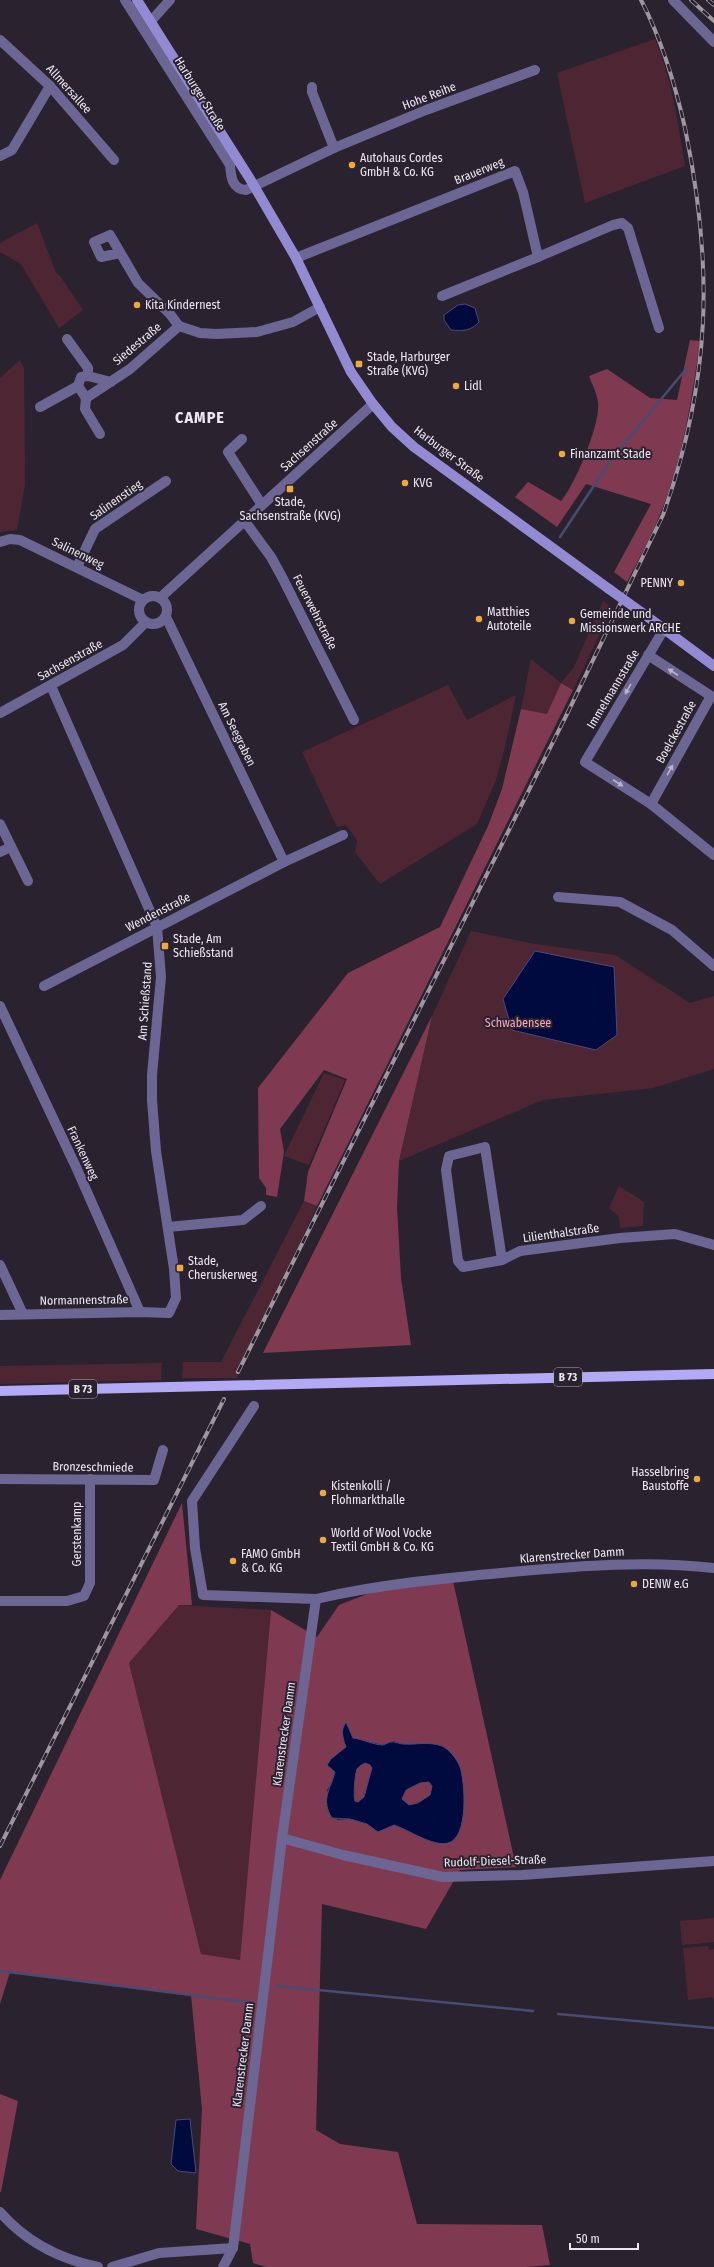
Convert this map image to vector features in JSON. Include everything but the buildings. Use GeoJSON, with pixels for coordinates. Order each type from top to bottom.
{"type":"FeatureCollection","features":[{"type":"Feature","properties":{"kind":"main road","name":"Harburger Straße"},"geometry":{"type":"LineString","coordinates":[[137,0],[152,21],[255,187],[296,258],[351,372],[373,404],[392,427],[414,447],[714,666]]}},
{"type":"Feature","properties":{"kind":"main road","name":"B 73"},"geometry":{"type":"LineString","coordinates":[[0,1391],[714,1374]]}},
{"type":"Feature","properties":{"kind":"street","name":"Harburger Straße"},"geometry":{"type":"LineString","coordinates":[[125,0],[230,165],[234,185],[240,190],[255,187]]}},
{"type":"Feature","properties":{"kind":"street"},"geometry":{"type":"LineString","coordinates":[[152,21],[170,0]]}},
{"type":"Feature","properties":{"kind":"street"},"geometry":{"type":"LineString","coordinates":[[673,0],[714,42]]}},
{"type":"Feature","properties":{"kind":"street","name":"Allmersallee"},"geometry":{"type":"LineString","coordinates":[[0,40],[50,86],[114,160]]}},
{"type":"Feature","properties":{"kind":"street","name":"Hohe Reihe"},"geometry":{"type":"LineString","coordinates":[[255,187],[334,148],[426,110],[535,70]]}},
{"type":"Feature","properties":{"kind":"street"},"geometry":{"type":"LineString","coordinates":[[0,156],[12,150],[50,86]]}},
{"type":"Feature","properties":{"kind":"street"},"geometry":{"type":"LineString","coordinates":[[312,87],[312,92],[334,148]]}},
{"type":"Feature","properties":{"kind":"street","name":"Brauerweg"},"geometry":{"type":"LineString","coordinates":[[296,258],[515,171],[523,192],[538,257]]}},
{"type":"Feature","properties":{"kind":"street"},"geometry":{"type":"LineString","coordinates":[[442,296],[538,257],[613,224],[622,223],[628,228],[659,328]]}},
{"type":"Feature","properties":{"kind":"street"},"geometry":{"type":"LineString","coordinates":[[120,253],[138,283],[170,314],[179,326],[200,333],[216,334],[257,332],[293,322],[320,307]]}},
{"type":"Feature","properties":{"kind":"street","name":"Siedestraße"},"geometry":{"type":"LineString","coordinates":[[86,398],[130,369],[179,326]]}},
{"type":"Feature","properties":{"kind":"street"},"geometry":{"type":"LineString","coordinates":[[40,407],[78,386],[81,377],[88,376],[88,368],[67,339]]}},
{"type":"Feature","properties":{"kind":"street","name":"Siedestraße"},"geometry":{"type":"LineString","coordinates":[[88,376],[111,382]]}},
{"type":"Feature","properties":{"kind":"street"},"geometry":{"type":"LineString","coordinates":[[78,386],[86,398],[85,409],[100,434]]}},
{"type":"Feature","properties":{"kind":"street","name":"Sachsenstraße"},"geometry":{"type":"LineString","coordinates":[[160,598],[373,404]]}},
{"type":"Feature","properties":{"kind":"street"},"geometry":{"type":"LineString","coordinates":[[242,439],[228,452],[262,504]]}},
{"type":"Feature","properties":{"kind":"street","name":"Salinenstieg"},"geometry":{"type":"LineString","coordinates":[[77,567],[95,529],[166,481]]}},
{"type":"Feature","properties":{"kind":"street","name":"Feuerwehrstraße"},"geometry":{"type":"LineString","coordinates":[[244,520],[271,557],[282,577],[354,720]]}},
{"type":"Feature","properties":{"kind":"street","name":"Salinenweg"},"geometry":{"type":"LineString","coordinates":[[0,542],[10,539],[20,540],[143,600]]}},
{"type":"Feature","properties":{"kind":"street"},"geometry":{"type":"LineString","coordinates":[[151,596],[160,598],[166,604],[166,617],[154,624],[146,622],[139,612],[143,600],[151,596]]}},
{"type":"Feature","properties":{"kind":"street","name":"Am Seegraben"},"geometry":{"type":"LineString","coordinates":[[166,617],[284,862]]}},
{"type":"Feature","properties":{"kind":"street","name":"Sachsenstraße"},"geometry":{"type":"LineString","coordinates":[[0,713],[123,645],[146,622]]}},
{"type":"Feature","properties":{"kind":"street","name":"Immelmannstraße"},"geometry":{"type":"LineString","coordinates":[[651,804],[585,762],[664,629]]}},
{"type":"Feature","properties":{"kind":"street","name":"Boelckestraße"},"geometry":{"type":"LineString","coordinates":[[648,655],[711,696],[651,804]]}},
{"type":"Feature","properties":{"kind":"street","name":"Am Schießstand"},"geometry":{"type":"LineString","coordinates":[[51,686],[157,927],[161,977],[152,1075],[152,1100],[156,1151],[168,1227],[176,1298],[169,1314]]}},
{"type":"Feature","properties":{"kind":"street"},"geometry":{"type":"LineString","coordinates":[[651,804],[714,855]]}},
{"type":"Feature","properties":{"kind":"street"},"geometry":{"type":"LineString","coordinates":[[0,824],[28,881]]}},
{"type":"Feature","properties":{"kind":"street","name":"Wendenstraße"},"geometry":{"type":"LineString","coordinates":[[44,986],[284,862],[343,835]]}},
{"type":"Feature","properties":{"kind":"street"},"geometry":{"type":"LineString","coordinates":[[0,852],[11,847]]}},
{"type":"Feature","properties":{"kind":"street"},"geometry":{"type":"LineString","coordinates":[[558,897],[620,902],[672,930],[714,966]]}},
{"type":"Feature","properties":{"kind":"street","name":"Frankenweg"},"geometry":{"type":"LineString","coordinates":[[1,1013],[76,1167],[140,1312]]}},
{"type":"Feature","properties":{"kind":"street","name":"Lilienthalstraße"},"geometry":{"type":"LineString","coordinates":[[502,1260],[485,1147],[449,1156],[446,1170],[458,1261],[463,1267],[502,1260],[520,1251],[617,1238],[675,1234],[714,1245]]}},
{"type":"Feature","properties":{"kind":"street"},"geometry":{"type":"LineString","coordinates":[[168,1227],[242,1220],[261,1206]]}},
{"type":"Feature","properties":{"kind":"street"},"geometry":{"type":"LineString","coordinates":[[0,1265],[24,1314]]}},
{"type":"Feature","properties":{"kind":"street","name":"Normannenstraße"},"geometry":{"type":"LineString","coordinates":[[0,1315],[140,1312],[169,1314]]}},
{"type":"Feature","properties":{"kind":"street"},"geometry":{"type":"LineString","coordinates":[[254,1406],[192,1501],[195,1548],[203,1595],[210,1597],[316,1599]]}},
{"type":"Feature","properties":{"kind":"street","name":"Bronzeschmiede"},"geometry":{"type":"LineString","coordinates":[[0,1478],[154,1480],[163,1450]]}},
{"type":"Feature","properties":{"kind":"street","name":"Gerstenkamp"},"geometry":{"type":"LineString","coordinates":[[0,1601],[67,1601],[84,1596],[89,1588],[90,1479]]}},
{"type":"Feature","properties":{"kind":"street","name":"Klarenstrecker Damm"},"geometry":{"type":"LineString","coordinates":[[223,2267],[233,2248],[282,1838],[316,1599],[350,1591],[456,1577],[551,1568],[611,1564],[687,1565],[714,1568]]}},
{"type":"Feature","properties":{"kind":"street","name":"Rudolf-Diesel-Straße"},"geometry":{"type":"LineString","coordinates":[[282,1838],[443,1877],[522,1875],[714,1861]]}},
{"type":"Feature","properties":{"kind":"street"},"geometry":{"type":"LineString","coordinates":[[0,2212],[12,2226],[41,2247],[80,2263],[98,2267]]}},
{"type":"Feature","properties":{"kind":"street"},"geometry":{"type":"LineString","coordinates":[[112,2267],[159,2253],[233,2248]]}},
{"type":"Feature","properties":{"kind":"green space"},"geometry":{"type":"Polygon","coordinates":[[[655,39],[670,86],[685,166],[585,203],[557,73],[655,39]]]}},
{"type":"Feature","properties":{"kind":"green space"},"geometry":{"type":"Polygon","coordinates":[[[37,223],[56,273],[60,276],[83,310],[59,328],[21,264],[0,252],[0,243],[37,223]]]}},
{"type":"Feature","properties":{"kind":"green space"},"geometry":{"type":"Polygon","coordinates":[[[20,360],[24,368],[25,485],[17,530],[0,532],[0,378],[20,360]]]}},
{"type":"Feature","properties":{"kind":"green space"},"geometry":{"type":"Polygon","coordinates":[[[603,601],[612,608],[573,690],[561,683],[574,667],[603,601]]]}},
{"type":"Feature","properties":{"kind":"green space"},"geometry":{"type":"Polygon","coordinates":[[[531,659],[561,683],[547,714],[521,709],[531,659]]]}},
{"type":"Feature","properties":{"kind":"green space"},"geometry":{"type":"Polygon","coordinates":[[[448,685],[467,720],[516,695],[505,747],[496,780],[477,824],[380,884],[355,852],[357,840],[346,825],[337,827],[302,752],[448,685]]]}},
{"type":"Feature","properties":{"kind":"green space","name":"Schwabensee"},"geometry":{"type":"Polygon","coordinates":[[[471,931],[535,944],[615,955],[690,1003],[714,996],[714,1069],[653,1088],[543,1100],[399,1161],[432,1016],[471,931]]]}},
{"type":"Feature","properties":{"kind":"green space"},"geometry":{"type":"Polygon","coordinates":[[[324,1073],[345,1080],[309,1165],[284,1156],[324,1073]]]}},
{"type":"Feature","properties":{"kind":"green space"},"geometry":{"type":"Polygon","coordinates":[[[619,1186],[644,1202],[643,1226],[620,1228],[619,1217],[609,1208],[619,1186]]]}},
{"type":"Feature","properties":{"kind":"green space"},"geometry":{"type":"Polygon","coordinates":[[[304,1201],[317,1206],[237,1378],[182,1378],[183,1362],[221,1362],[304,1201]]]}},
{"type":"Feature","properties":{"kind":"green space"},"geometry":{"type":"Polygon","coordinates":[[[162,1363],[161,1380],[0,1384],[0,1366],[162,1363]]]}},
{"type":"Feature","properties":{"kind":"green space"},"geometry":{"type":"Polygon","coordinates":[[[179,1605],[271,1610],[240,1960],[201,1954],[129,1663],[179,1605]]]}},
{"type":"Feature","properties":{"kind":"green space"},"geometry":{"type":"Polygon","coordinates":[[[714,1918],[714,1942],[682,1945],[680,1921],[714,1918]]]}},
{"type":"Feature","properties":{"kind":"green space"},"geometry":{"type":"Polygon","coordinates":[[[708,1946],[709,1950],[714,1949],[714,2001],[713,1997],[688,2000],[683,1948],[708,1946]]]}},
{"type":"Feature","properties":{"kind":"shaded area"},"geometry":{"type":"Polygon","coordinates":[[[465,304],[475,308],[479,322],[466,330],[451,330],[444,320],[444,315],[458,305],[465,304]]]}},
{"type":"Feature","properties":{"kind":"shaded area"},"geometry":{"type":"Polygon","coordinates":[[[690,340],[700,341],[684,437],[668,493],[659,516],[627,582],[614,572],[651,504],[586,484],[557,527],[515,497],[528,482],[561,501],[567,493],[586,453],[598,412],[596,392],[589,376],[607,369],[650,398],[677,400],[690,340]]]}},
{"type":"Feature","properties":{"kind":"shaded area"},"geometry":{"type":"Polygon","coordinates":[[[561,683],[573,690],[317,1206],[304,1201],[308,1172],[347,1079],[324,1070],[280,1129],[284,1152],[277,1197],[266,1195],[266,1188],[259,1178],[258,1088],[348,973],[440,927],[488,826],[502,789],[521,709],[547,714],[561,683]]]}},
{"type":"Feature","properties":{"kind":"shaded area","name":"Schwabensee"},"geometry":{"type":"Polygon","coordinates":[[[535,951],[614,967],[617,1035],[596,1050],[512,1030],[503,999],[535,951]]]}},
{"type":"Feature","properties":{"kind":"shaded area"},"geometry":{"type":"Polygon","coordinates":[[[432,1016],[399,1161],[397,1207],[401,1278],[411,1345],[263,1353],[432,1016]]]}},
{"type":"Feature","properties":{"kind":"shaded area"},"geometry":{"type":"Polygon","coordinates":[[[182,1503],[192,1605],[179,1605],[129,1663],[201,1954],[240,1960],[271,1610],[317,1637],[339,1605],[375,1591],[453,1581],[516,1867],[460,1870],[426,1929],[322,1904],[316,2130],[340,2144],[398,2152],[417,2224],[542,2225],[550,2265],[526,2267],[266,2267],[253,2263],[250,2244],[196,2229],[202,2109],[191,1995],[10,1972],[0,2004],[0,1880],[182,1503]],[[345,1722],[346,1747],[331,1759],[334,1768],[334,1775],[327,1790],[337,1820],[350,1819],[367,1824],[378,1832],[394,1825],[426,1838],[463,1813],[459,1766],[429,1743],[406,1745],[393,1741],[383,1745],[353,1738],[345,1722]]]}},
{"type":"Feature","properties":{"kind":"shaded area"},"geometry":{"type":"Polygon","coordinates":[[[346,1722],[353,1738],[360,1740],[383,1745],[389,1742],[403,1744],[427,1743],[445,1747],[450,1752],[460,1767],[464,1796],[462,1821],[455,1839],[448,1843],[435,1843],[394,1825],[378,1832],[367,1824],[350,1819],[332,1818],[327,1805],[327,1800],[335,1772],[327,1765],[331,1759],[346,1747],[343,1734],[344,1725],[346,1722]],[[365,1763],[357,1769],[354,1799],[358,1802],[364,1797],[372,1768],[370,1765],[365,1763]],[[429,1782],[420,1783],[406,1790],[402,1799],[409,1805],[418,1803],[430,1795],[432,1786],[429,1782]]]}},
{"type":"Feature","properties":{"kind":"shaded area"},"geometry":{"type":"Polygon","coordinates":[[[365,1763],[370,1764],[372,1768],[364,1797],[358,1802],[354,1799],[357,1769],[365,1763]]]}},
{"type":"Feature","properties":{"kind":"shaded area"},"geometry":{"type":"Polygon","coordinates":[[[429,1782],[432,1786],[430,1796],[423,1801],[409,1805],[402,1799],[406,1790],[420,1783],[429,1782]]]}},
{"type":"Feature","properties":{"kind":"shaded area"},"geometry":{"type":"Polygon","coordinates":[[[0,2094],[18,2101],[1,2192],[0,2192],[0,2094]]]}},
{"type":"Feature","properties":{"kind":"shaded area"},"geometry":{"type":"Polygon","coordinates":[[[190,2119],[196,2173],[178,2171],[171,2164],[176,2120],[190,2119]]]}},
{"type":"Feature","properties":{"kind":"waterway"},"geometry":{"type":"LineString","coordinates":[[560,537],[613,457],[687,368]]}},
{"type":"Feature","properties":{"kind":"waterway"},"geometry":{"type":"LineString","coordinates":[[0,1971],[255,2003]]}},
{"type":"Feature","properties":{"kind":"waterway"},"geometry":{"type":"LineString","coordinates":[[277,1986],[533,2011]]}},
{"type":"Feature","properties":{"kind":"waterway"},"geometry":{"type":"LineString","coordinates":[[558,2014],[714,2028]]}},
{"type":"Feature","properties":{"kind":"railway"},"geometry":{"type":"LineString","coordinates":[[238,1372],[568,712],[663,515],[679,465],[691,417],[699,370],[703,323],[701,229],[685,128],[677,95],[662,46],[641,0]]}},
{"type":"Feature","properties":{"kind":"railway"},"geometry":{"type":"LineString","coordinates":[[691,0],[714,21]]}},
{"type":"Feature","properties":{"kind":"railway"},"geometry":{"type":"LineString","coordinates":[[708,0],[714,5]]}},
{"type":"Feature","properties":{"kind":"railway"},"geometry":{"type":"LineString","coordinates":[[0,1846],[224,1399]]}},
{"type":"Feature","properties":{"kind":"place","name":"Autohaus Cordes GmbH & Co. KG"},"geometry":{"type":"Point","coordinates":[352,165]}},
{"type":"Feature","properties":{"kind":"place","name":"Kita Kindernest"},"geometry":{"type":"Point","coordinates":[137,305]}},
{"type":"Feature","properties":{"kind":"place","name":"Stade, Harburger Straße (KVG)"},"geometry":{"type":"Point","coordinates":[359,364]}},
{"type":"Feature","properties":{"kind":"place","name":"Lidl"},"geometry":{"type":"Point","coordinates":[456,386]}},
{"type":"Feature","properties":{"kind":"place","name":"Finanzamt Stade"},"geometry":{"type":"Point","coordinates":[562,454]}},
{"type":"Feature","properties":{"kind":"place","name":"KVG"},"geometry":{"type":"Point","coordinates":[405,483]}},
{"type":"Feature","properties":{"kind":"place","name":"Stade, Sachsenstraße (KVG)"},"geometry":{"type":"Point","coordinates":[290,489]}},
{"type":"Feature","properties":{"kind":"place","name":"PENNY"},"geometry":{"type":"Point","coordinates":[681,583]}},
{"type":"Feature","properties":{"kind":"place","name":"Matthies Autoteile"},"geometry":{"type":"Point","coordinates":[479,619]}},
{"type":"Feature","properties":{"kind":"place","name":"Gemeinde und Missionswerk ARCHE"},"geometry":{"type":"Point","coordinates":[572,621]}},
{"type":"Feature","properties":{"kind":"place","name":"Stade, Am Schießstand"},"geometry":{"type":"Point","coordinates":[165,946]}},
{"type":"Feature","properties":{"kind":"place","name":"Stade, Cheruskerweg"},"geometry":{"type":"Point","coordinates":[180,1268]}},
{"type":"Feature","properties":{"kind":"place","name":"Hasselbring Baustoffe"},"geometry":{"type":"Point","coordinates":[697,1479]}},
{"type":"Feature","properties":{"kind":"place","name":"Kistenkolli / Flohmarkthalle"},"geometry":{"type":"Point","coordinates":[323,1493]}},
{"type":"Feature","properties":{"kind":"place","name":"World of Wool Vocke Textil GmbH & Co. KG"},"geometry":{"type":"Point","coordinates":[323,1540]}},
{"type":"Feature","properties":{"kind":"place","name":"FAMO GmbH & Co. KG"},"geometry":{"type":"Point","coordinates":[233,1561]}},
{"type":"Feature","properties":{"kind":"place","name":"DENW e.G"},"geometry":{"type":"Point","coordinates":[634,1584]}},
{"type":"Feature","properties":{"kind":"district","name":"CAMPE"},"geometry":{"type":"Point","coordinates":[200,417]}}]}
